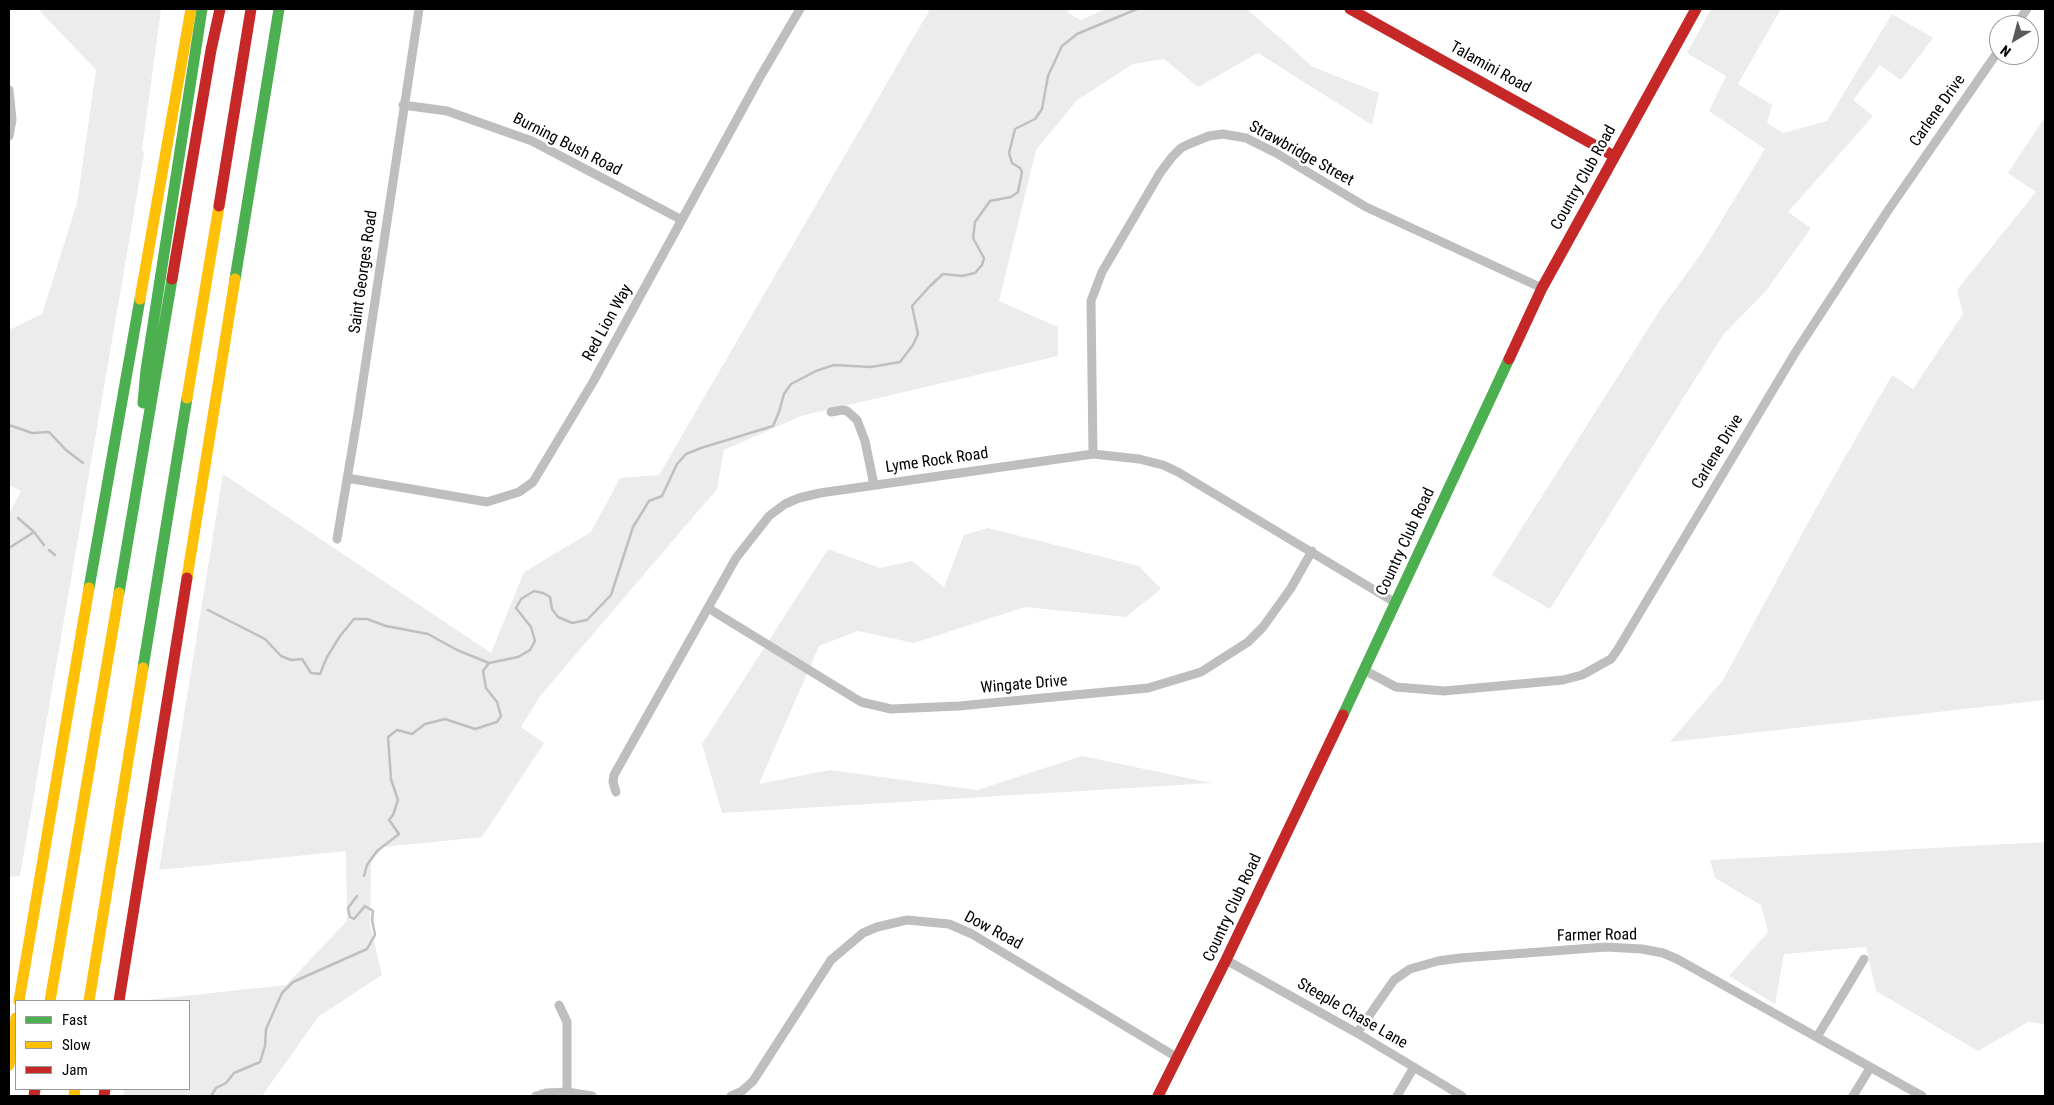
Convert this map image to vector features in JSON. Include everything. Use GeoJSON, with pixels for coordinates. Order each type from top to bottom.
{"type":"FeatureCollection","features":[{"type":"Feature","properties":{"kind":"main road"},"geometry":{"type":"LineString","coordinates":[[19,1000],[119,413],[191,9]]}},
{"type":"Feature","properties":{"kind":"main road"},"geometry":{"type":"LineString","coordinates":[[136,492],[146,370],[202,9]]}},
{"type":"Feature","properties":{"kind":"main road"},"geometry":{"type":"LineString","coordinates":[[50,1000],[220,9]]}},
{"type":"Feature","properties":{"kind":"main road"},"geometry":{"type":"LineString","coordinates":[[89,1000],[251,9]]}},
{"type":"Feature","properties":{"kind":"main road"},"geometry":{"type":"LineString","coordinates":[[120,1000],[279,9]]}},
{"type":"Feature","properties":{"kind":"main road","name":"Talamini Road"},"geometry":{"type":"LineString","coordinates":[[1350,9],[1614,156]]}},
{"type":"Feature","properties":{"kind":"main road","name":"Country Club Road"},"geometry":{"type":"LineString","coordinates":[[1158,1096],[1226,960],[1396,603],[1542,288],[1696,9]]}},
{"type":"Feature","properties":{"kind":"main road"},"geometry":{"type":"LineString","coordinates":[[9,1065],[15,1025]]}},
{"type":"Feature","properties":{"kind":"street","name":"Saint Georges Road"},"geometry":{"type":"LineString","coordinates":[[337,539],[419,9]]}},
{"type":"Feature","properties":{"kind":"street","name":"Red Lion Way"},"geometry":{"type":"LineString","coordinates":[[347,478],[487,502],[519,492],[533,482],[593,382],[760,77],[800,9]]}},
{"type":"Feature","properties":{"kind":"street","name":"Carlene Drive"},"geometry":{"type":"LineString","coordinates":[[1364,670],[1396,687],[1444,692],[1563,680],[1582,674],[1611,659],[1795,353],[1890,208],[1989,64]]}},
{"type":"Feature","properties":{"kind":"street"},"geometry":{"type":"LineString","coordinates":[[9,90],[12,120],[9,136]]}},
{"type":"Feature","properties":{"kind":"street","name":"Burning Bush Road"},"geometry":{"type":"LineString","coordinates":[[403,106],[447,111],[519,135],[682,220]]}},
{"type":"Feature","properties":{"kind":"street","name":"Strawbridge Street"},"geometry":{"type":"LineString","coordinates":[[1093,454],[1091,301],[1102,272],[1160,173],[1172,157],[1189,144],[1208,136],[1222,134],[1246,138],[1276,153],[1366,207],[1542,288]]}},
{"type":"Feature","properties":{"kind":"street"},"geometry":{"type":"LineString","coordinates":[[831,412],[847,411],[858,420],[865,441],[874,484]]}},
{"type":"Feature","properties":{"kind":"street","name":"Lyme Rock Road"},"geometry":{"type":"LineString","coordinates":[[616,792],[613,782],[614,775],[736,558],[761,525],[780,508],[799,498],[874,484],[1093,454],[1139,459],[1163,465],[1178,472],[1396,603]]}},
{"type":"Feature","properties":{"kind":"street","name":"Wingate Drive"},"geometry":{"type":"LineString","coordinates":[[708,608],[861,702],[891,709],[969,705],[1148,688],[1201,672],[1248,642],[1263,627],[1286,595],[1312,551]]}},
{"type":"Feature","properties":{"kind":"street","name":"Dow Road"},"geometry":{"type":"LineString","coordinates":[[731,1096],[742,1091],[753,1081],[831,960],[863,933],[877,926],[907,920],[949,924],[972,934],[1178,1058]]}},
{"type":"Feature","properties":{"kind":"street","name":"Farmer Road"},"geometry":{"type":"LineString","coordinates":[[1357,1033],[1394,980],[1410,969],[1438,961],[1460,958],[1606,947],[1642,949],[1677,959],[1922,1096]]}},
{"type":"Feature","properties":{"kind":"street"},"geometry":{"type":"LineString","coordinates":[[1817,1037],[1864,959]]}},
{"type":"Feature","properties":{"kind":"street","name":"Steeple Chase Lane"},"geometry":{"type":"LineString","coordinates":[[1226,960],[1357,1033],[1462,1096]]}},
{"type":"Feature","properties":{"kind":"street"},"geometry":{"type":"LineString","coordinates":[[559,1005],[567,1022],[567,1092]]}},
{"type":"Feature","properties":{"kind":"street"},"geometry":{"type":"LineString","coordinates":[[1397,1096],[1414,1067]]}},
{"type":"Feature","properties":{"kind":"street"},"geometry":{"type":"LineString","coordinates":[[1853,1096],[1870,1068]]}},
{"type":"Feature","properties":{"kind":"street"},"geometry":{"type":"LineString","coordinates":[[536,1096],[546,1093],[567,1092],[592,1096]]}},
{"type":"Feature","properties":{"kind":"shaded area"},"geometry":{"type":"Polygon","coordinates":[[[38,9],[161,9],[142,149],[144,154],[20,876],[9,877],[9,514],[21,491],[9,485],[9,330],[42,314],[77,203],[96,70],[38,9]]]}},
{"type":"Feature","properties":{"kind":"shaded area"},"geometry":{"type":"Polygon","coordinates":[[[930,9],[1069,9],[1068,13],[1081,20],[1105,9],[1247,9],[1313,67],[1379,93],[1372,125],[1258,53],[1198,87],[1164,59],[1133,64],[1077,100],[1036,150],[999,301],[1058,327],[1058,356],[801,416],[724,450],[717,489],[540,696],[521,727],[544,743],[482,837],[384,847],[371,861],[370,925],[382,975],[319,1016],[262,1096],[123,1096],[124,1090],[190,1090],[190,1000],[147,1000],[286,985],[347,921],[346,851],[159,870],[223,474],[491,653],[524,572],[591,532],[620,478],[659,475],[930,9]]]}},
{"type":"Feature","properties":{"kind":"shaded area"},"geometry":{"type":"Polygon","coordinates":[[[1711,9],[1781,9],[1738,84],[1772,105],[1767,123],[1783,133],[1827,121],[1892,14],[1933,38],[1901,80],[1880,65],[1853,100],[1873,116],[1788,212],[1811,228],[1766,291],[1723,335],[1550,609],[1492,575],[1660,310],[1701,254],[1765,149],[1709,111],[1726,76],[1687,53],[1711,9]]]}},
{"type":"Feature","properties":{"kind":"shaded area"},"geometry":{"type":"Polygon","coordinates":[[[2045,117],[2045,700],[1670,742],[1723,680],[1816,508],[1892,375],[1913,389],[1963,314],[1957,290],[2036,192],[2008,173],[2045,117]]]}},
{"type":"Feature","properties":{"kind":"shaded area"},"geometry":{"type":"Polygon","coordinates":[[[988,528],[1139,566],[1161,589],[1126,617],[1025,607],[914,643],[858,631],[819,646],[759,784],[830,770],[977,790],[1082,756],[1212,783],[722,813],[702,744],[828,549],[880,568],[912,561],[944,587],[964,535],[988,528]]]}},
{"type":"Feature","properties":{"kind":"shaded area"},"geometry":{"type":"Polygon","coordinates":[[[2045,842],[2045,1024],[2028,1022],[1978,1051],[1876,991],[1866,947],[1784,954],[1775,1004],[1729,976],[1768,932],[1761,905],[1715,878],[1710,860],[2045,842]]]}},
{"type":"Feature","properties":{"kind":"waterway"},"geometry":{"type":"LineString","coordinates":[[364,876],[367,865],[377,851],[399,834],[389,820],[393,815],[398,800],[391,779],[388,737],[397,730],[412,734],[425,724],[445,719],[475,729],[497,722],[501,716],[497,702],[486,688],[483,671],[489,663],[518,657],[530,650],[535,641],[531,627],[516,608],[521,599],[534,591],[543,593],[550,597],[552,609],[558,617],[572,623],[587,620],[611,595],[633,527],[649,501],[662,496],[677,464],[686,454],[773,426],[784,394],[791,384],[816,371],[834,365],[871,367],[900,362],[913,345],[918,334],[912,306],[943,274],[962,276],[975,273],[982,265],[984,258],[973,238],[975,222],[990,201],[1011,197],[1018,192],[1022,172],[1020,168],[1012,163],[1009,153],[1015,129],[1035,119],[1042,109],[1048,76],[1062,46],[1077,34],[1137,9]]}},
{"type":"Feature","properties":{"kind":"waterway"},"geometry":{"type":"LineString","coordinates":[[9,425],[32,433],[49,432],[66,450],[83,463]]}},
{"type":"Feature","properties":{"kind":"waterway"},"geometry":{"type":"LineString","coordinates":[[18,518],[34,532],[44,545]]}},
{"type":"Feature","properties":{"kind":"waterway"},"geometry":{"type":"LineString","coordinates":[[9,548],[34,532]]}},
{"type":"Feature","properties":{"kind":"waterway"},"geometry":{"type":"LineString","coordinates":[[49,550],[55,555]]}},
{"type":"Feature","properties":{"kind":"waterway"},"geometry":{"type":"LineString","coordinates":[[208,610],[265,639],[281,656],[291,660],[302,659],[311,673],[320,674],[327,657],[340,636],[354,619],[367,619],[386,626],[428,634],[457,650],[489,663]]}},
{"type":"Feature","properties":{"kind":"waterway"},"geometry":{"type":"LineString","coordinates":[[211,1096],[216,1088],[226,1083],[234,1073],[260,1062],[265,1046],[266,1029],[282,993],[293,982],[367,949],[375,935],[372,920],[373,911],[365,906],[354,919],[350,917],[348,908],[357,896]]}},
{"type":"Feature","properties":{"kind":"traffic: fast"},"geometry":{"type":"LineString","coordinates":[[143,403],[146,370],[202,9]]}},
{"type":"Feature","properties":{"kind":"traffic: fast"},"geometry":{"type":"LineString","coordinates":[[235,279],[279,9]]}},
{"type":"Feature","properties":{"kind":"traffic: fast"},"geometry":{"type":"LineString","coordinates":[[119,593],[172,279]]}},
{"type":"Feature","properties":{"kind":"traffic: fast"},"geometry":{"type":"LineString","coordinates":[[89,588],[140,299]]}},
{"type":"Feature","properties":{"kind":"traffic: fast"},"geometry":{"type":"LineString","coordinates":[[1343,715],[1509,359]]}},
{"type":"Feature","properties":{"kind":"traffic: fast"},"geometry":{"type":"LineString","coordinates":[[143,668],[187,398]]}},
{"type":"Feature","properties":{"kind":"traffic: slow"},"geometry":{"type":"LineString","coordinates":[[140,299],[191,9]]}},
{"type":"Feature","properties":{"kind":"traffic: slow"},"geometry":{"type":"LineString","coordinates":[[187,398],[219,206]]}},
{"type":"Feature","properties":{"kind":"traffic: slow"},"geometry":{"type":"LineString","coordinates":[[187,578],[235,279]]}},
{"type":"Feature","properties":{"kind":"traffic: slow"},"geometry":{"type":"LineString","coordinates":[[19,1000],[89,588]]}},
{"type":"Feature","properties":{"kind":"traffic: slow"},"geometry":{"type":"LineString","coordinates":[[50,1000],[119,593]]}},
{"type":"Feature","properties":{"kind":"traffic: slow"},"geometry":{"type":"LineString","coordinates":[[89,1000],[143,668]]}},
{"type":"Feature","properties":{"kind":"traffic: slow"},"geometry":{"type":"LineString","coordinates":[[9,1065],[15,1025]]}},
{"type":"Feature","properties":{"kind":"traffic: slow"},"geometry":{"type":"LineString","coordinates":[[74,1096],[75,1090]]}},
{"type":"Feature","properties":{"kind":"traffic: jam"},"geometry":{"type":"LineString","coordinates":[[172,279],[211,50],[220,9]]}},
{"type":"Feature","properties":{"kind":"traffic: jam"},"geometry":{"type":"LineString","coordinates":[[219,206],[251,9]]}},
{"type":"Feature","properties":{"kind":"traffic: jam"},"geometry":{"type":"LineString","coordinates":[[1350,9],[1614,156]]}},
{"type":"Feature","properties":{"kind":"traffic: jam"},"geometry":{"type":"LineString","coordinates":[[1509,359],[1542,288],[1696,9]]}},
{"type":"Feature","properties":{"kind":"traffic: jam"},"geometry":{"type":"LineString","coordinates":[[119,1000],[187,578]]}},
{"type":"Feature","properties":{"kind":"traffic: jam"},"geometry":{"type":"LineString","coordinates":[[1158,1096],[1226,960],[1343,715]]}},
{"type":"Feature","properties":{"kind":"traffic: jam"},"geometry":{"type":"LineString","coordinates":[[34,1096],[35,1090]]}},
{"type":"Feature","properties":{"kind":"traffic: jam"},"geometry":{"type":"LineString","coordinates":[[104,1096],[105,1090]]}}]}
